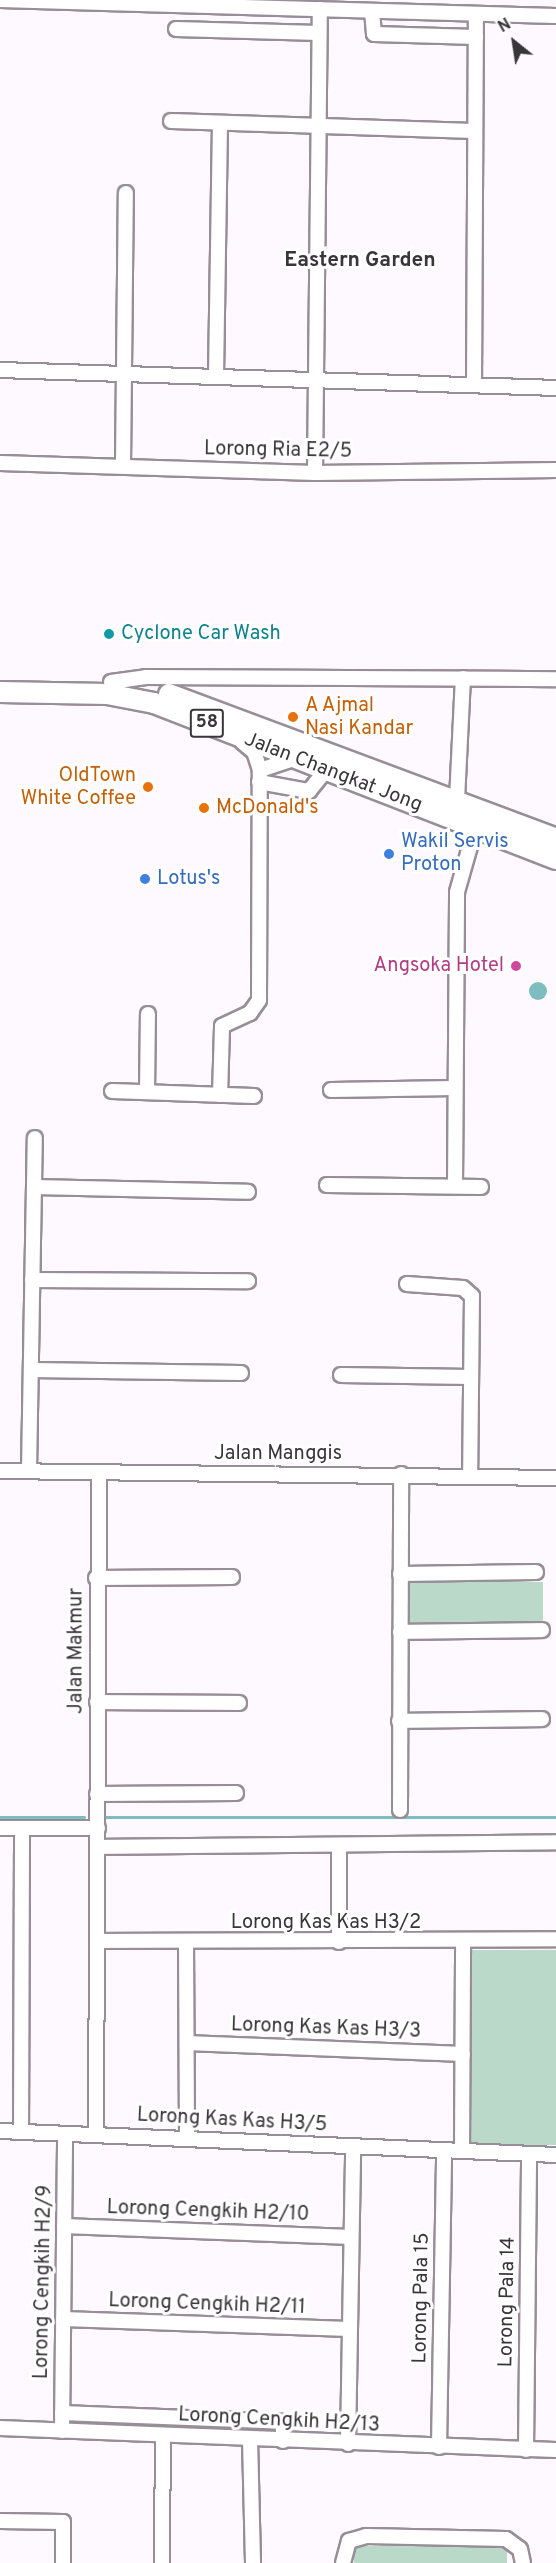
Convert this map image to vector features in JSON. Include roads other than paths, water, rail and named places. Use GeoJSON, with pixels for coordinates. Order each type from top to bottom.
{"type":"FeatureCollection","features":[{"type":"Feature","properties":{"kind":"highway","name":"Jalan Changkat Jong"},"geometry":{"type":"LineString","coordinates":[[0,681],[111,682],[171,694],[556,839]]}},
{"type":"Feature","properties":{"kind":"highway","name":"Jalan Changkat Jong"},"geometry":{"type":"LineString","coordinates":[[0,692],[121,695],[229,732],[556,859]]}},
{"type":"Feature","properties":{"kind":"highway"},"geometry":{"type":"LineString","coordinates":[[368,767],[373,780],[404,800]]}},
{"type":"Feature","properties":{"kind":"street"},"geometry":{"type":"LineString","coordinates":[[0,0],[209,2],[320,9],[556,16]]}},
{"type":"Feature","properties":{"kind":"street"},"geometry":{"type":"LineString","coordinates":[[529,0],[529,15]]}},
{"type":"Feature","properties":{"kind":"street"},"geometry":{"type":"LineString","coordinates":[[315,473],[320,9]]}},
{"type":"Feature","properties":{"kind":"street"},"geometry":{"type":"LineString","coordinates":[[372,11],[374,34],[476,37]]}},
{"type":"Feature","properties":{"kind":"street"},"geometry":{"type":"LineString","coordinates":[[474,386],[476,15]]}},
{"type":"Feature","properties":{"kind":"street"},"geometry":{"type":"LineString","coordinates":[[176,29],[319,33]]}},
{"type":"Feature","properties":{"kind":"street"},"geometry":{"type":"LineString","coordinates":[[171,121],[474,131]]}},
{"type":"Feature","properties":{"kind":"street"},"geometry":{"type":"LineString","coordinates":[[216,377],[220,123]]}},
{"type":"Feature","properties":{"kind":"street"},"geometry":{"type":"LineString","coordinates":[[123,465],[126,193]]}},
{"type":"Feature","properties":{"kind":"street"},"geometry":{"type":"LineString","coordinates":[[0,370],[556,388]]}},
{"type":"Feature","properties":{"kind":"street","name":"Lorong Ria E2/5"},"geometry":{"type":"LineString","coordinates":[[0,463],[123,465],[315,473],[556,470]]}},
{"type":"Feature","properties":{"kind":"street"},"geometry":{"type":"LineString","coordinates":[[111,682],[146,677],[556,679]]}},
{"type":"Feature","properties":{"kind":"street"},"geometry":{"type":"LineString","coordinates":[[457,800],[463,678]]}},
{"type":"Feature","properties":{"kind":"street"},"geometry":{"type":"LineString","coordinates":[[220,1095],[222,1026],[250,1013],[259,1000],[260,776],[254,752],[229,732]]}},
{"type":"Feature","properties":{"kind":"street"},"geometry":{"type":"LineString","coordinates":[[260,776],[277,761],[299,759]]}},
{"type":"Feature","properties":{"kind":"street"},"geometry":{"type":"LineString","coordinates":[[260,776],[309,791],[326,770]]}},
{"type":"Feature","properties":{"kind":"street"},"geometry":{"type":"LineString","coordinates":[[455,1185],[458,877],[475,829]]}},
{"type":"Feature","properties":{"kind":"street"},"geometry":{"type":"LineString","coordinates":[[147,1092],[148,1014]]}},
{"type":"Feature","properties":{"kind":"street"},"geometry":{"type":"LineString","coordinates":[[331,1090],[455,1088]]}},
{"type":"Feature","properties":{"kind":"street"},"geometry":{"type":"LineString","coordinates":[[112,1091],[254,1096]]}},
{"type":"Feature","properties":{"kind":"street"},"geometry":{"type":"LineString","coordinates":[[29,1472],[35,1138]]}},
{"type":"Feature","properties":{"kind":"street"},"geometry":{"type":"LineString","coordinates":[[327,1185],[481,1187]]}},
{"type":"Feature","properties":{"kind":"street"},"geometry":{"type":"LineString","coordinates":[[34,1187],[248,1192]]}},
{"type":"Feature","properties":{"kind":"street"},"geometry":{"type":"LineString","coordinates":[[32,1280],[248,1281]]}},
{"type":"Feature","properties":{"kind":"street"},"geometry":{"type":"LineString","coordinates":[[406,1284],[469,1290],[470,1475]]}},
{"type":"Feature","properties":{"kind":"street"},"geometry":{"type":"LineString","coordinates":[[31,1370],[241,1373]]}},
{"type":"Feature","properties":{"kind":"street"},"geometry":{"type":"LineString","coordinates":[[341,1375],[471,1377]]}},
{"type":"Feature","properties":{"kind":"street","name":"Jalan Manggis"},"geometry":{"type":"LineString","coordinates":[[0,1471],[401,1474],[556,1478]]}},
{"type":"Feature","properties":{"kind":"street","name":"Jalan Makmur"},"geometry":{"type":"LineString","coordinates":[[96,2135],[98,1794],[96,1578],[99,1473]]}},
{"type":"Feature","properties":{"kind":"street"},"geometry":{"type":"LineString","coordinates":[[400,1810],[401,1474]]}},
{"type":"Feature","properties":{"kind":"street"},"geometry":{"type":"LineString","coordinates":[[400,1574],[536,1572]]}},
{"type":"Feature","properties":{"kind":"street"},"geometry":{"type":"LineString","coordinates":[[96,1578],[232,1577]]}},
{"type":"Feature","properties":{"kind":"street"},"geometry":{"type":"LineString","coordinates":[[400,1632],[542,1630]]}},
{"type":"Feature","properties":{"kind":"street"},"geometry":{"type":"LineString","coordinates":[[97,1702],[239,1703]]}},
{"type":"Feature","properties":{"kind":"street"},"geometry":{"type":"LineString","coordinates":[[399,1721],[542,1719]]}},
{"type":"Feature","properties":{"kind":"street"},"geometry":{"type":"LineString","coordinates":[[98,1794],[236,1793]]}},
{"type":"Feature","properties":{"kind":"street"},"geometry":{"type":"LineString","coordinates":[[0,1828],[98,1828]]}},
{"type":"Feature","properties":{"kind":"street"},"geometry":{"type":"LineString","coordinates":[[21,2132],[22,1828]]}},
{"type":"Feature","properties":{"kind":"street"},"geometry":{"type":"LineString","coordinates":[[98,1847],[556,1842]]}},
{"type":"Feature","properties":{"kind":"street"},"geometry":{"type":"LineString","coordinates":[[339,1845],[339,1942]]}},
{"type":"Feature","properties":{"kind":"street","name":"Lorong Kas Kas H3/2"},"geometry":{"type":"LineString","coordinates":[[97,1941],[463,1942],[556,1939]]}},
{"type":"Feature","properties":{"kind":"street"},"geometry":{"type":"LineString","coordinates":[[186,1942],[187,2138]]}},
{"type":"Feature","properties":{"kind":"street"},"geometry":{"type":"LineString","coordinates":[[462,2150],[463,1942]]}},
{"type":"Feature","properties":{"kind":"street","name":"Lorong Kas Kas H3/3"},"geometry":{"type":"LineString","coordinates":[[187,2043],[463,2054]]}},
{"type":"Feature","properties":{"kind":"street","name":"Lorong Kas Kas H3/5"},"geometry":{"type":"LineString","coordinates":[[0,2131],[556,2155]]}},
{"type":"Feature","properties":{"kind":"street","name":"Lorong Cengkih H2/9"},"geometry":{"type":"LineString","coordinates":[[62,2430],[65,2134]]}},
{"type":"Feature","properties":{"kind":"street"},"geometry":{"type":"LineString","coordinates":[[348,2444],[353,2146]]}},
{"type":"Feature","properties":{"kind":"street","name":"Lorong Pala 15"},"geometry":{"type":"LineString","coordinates":[[439,2447],[444,2150]]}},
{"type":"Feature","properties":{"kind":"street","name":"Lorong Pala 14"},"geometry":{"type":"LineString","coordinates":[[526,2450],[529,2154]]}},
{"type":"Feature","properties":{"kind":"street","name":"Lorong Cengkih H2/10"},"geometry":{"type":"LineString","coordinates":[[64,2226],[351,2237]]}},
{"type":"Feature","properties":{"kind":"street","name":"Lorong Cengkih H2/11"},"geometry":{"type":"LineString","coordinates":[[63,2319],[350,2329]]}},
{"type":"Feature","properties":{"kind":"street"},"geometry":{"type":"LineString","coordinates":[[62,2413],[283,2422],[283,2441]]}},
{"type":"Feature","properties":{"kind":"street"},"geometry":{"type":"LineString","coordinates":[[178,2436],[179,2418]]}},
{"type":"Feature","properties":{"kind":"street","name":"Lorong Cengkih H2/13"},"geometry":{"type":"LineString","coordinates":[[0,2428],[348,2444],[556,2450]]}},
{"type":"Feature","properties":{"kind":"street"},"geometry":{"type":"LineString","coordinates":[[162,2563],[163,2435]]}},
{"type":"Feature","properties":{"kind":"street"},"geometry":{"type":"LineString","coordinates":[[250,2439],[253,2563]]}},
{"type":"Feature","properties":{"kind":"street"},"geometry":{"type":"LineString","coordinates":[[0,2521],[63,2523],[63,2563]]}},
{"type":"Feature","properties":{"kind":"street"},"geometry":{"type":"LineString","coordinates":[[343,2563],[349,2541],[366,2536],[506,2539],[520,2549],[523,2563]]}},
{"type":"Feature","properties":{"kind":"water"},"geometry":{"type":"Polygon","coordinates":[[[538,982],[544,985],[547,991],[544,997],[538,1000],[532,997],[529,991],[532,985],[538,982]]]}},
{"type":"Feature","properties":{"kind":"waterway"},"geometry":{"type":"LineString","coordinates":[[0,1817],[84,1817]]}},
{"type":"Feature","properties":{"kind":"waterway"},"geometry":{"type":"LineString","coordinates":[[105,1817],[556,1817]]}},
{"type":"Feature","properties":{"kind":"place","name":"Cyclone Car Wash"},"geometry":{"type":"Point","coordinates":[109,634]}},
{"type":"Feature","properties":{"kind":"place","name":"A Ajmal Nasi Kandar"},"geometry":{"type":"Point","coordinates":[293,717]}},
{"type":"Feature","properties":{"kind":"place","name":"OldTown White Coffee"},"geometry":{"type":"Point","coordinates":[148,787]}},
{"type":"Feature","properties":{"kind":"place","name":"McDonald's"},"geometry":{"type":"Point","coordinates":[204,808]}},
{"type":"Feature","properties":{"kind":"place","name":"Wakil Servis Proton"},"geometry":{"type":"Point","coordinates":[389,854]}},
{"type":"Feature","properties":{"kind":"place","name":"Lotus's"},"geometry":{"type":"Point","coordinates":[145,879]}},
{"type":"Feature","properties":{"kind":"place","name":"Angsoka Hotel"},"geometry":{"type":"Point","coordinates":[516,966]}},
{"type":"Feature","properties":{"kind":"district","name":"Eastern Garden"},"geometry":{"type":"Point","coordinates":[360,261]}}]}
